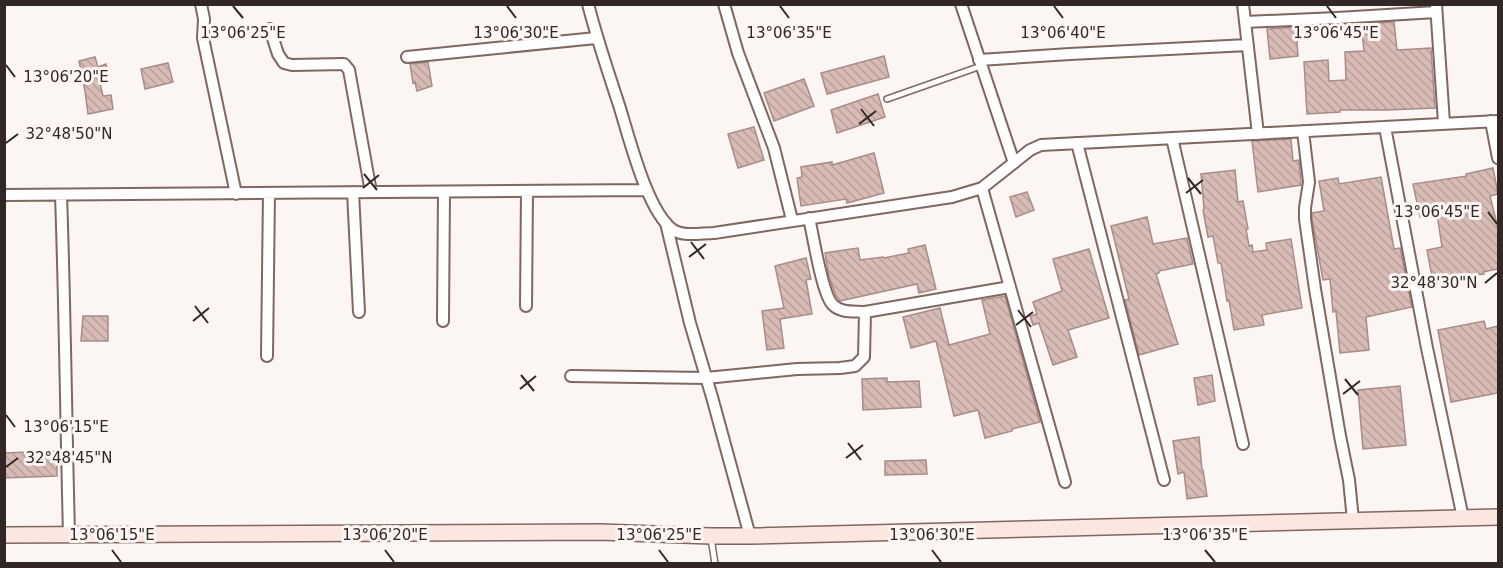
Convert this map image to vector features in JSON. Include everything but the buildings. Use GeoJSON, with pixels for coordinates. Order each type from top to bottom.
{"type":"FeatureCollection","features":[{"type":"Feature","properties":{"kind":"street"},"geometry":{"type":"LineString","coordinates":[[201,4],[204,19],[202,38],[206,60],[236,194]]}},
{"type":"Feature","properties":{"kind":"street"},"geometry":{"type":"LineString","coordinates":[[588,4],[596,38],[647,190],[666,223],[690,323],[750,536]]}},
{"type":"Feature","properties":{"kind":"street"},"geometry":{"type":"LineString","coordinates":[[724,4],[738,53],[774,148],[792,220]]}},
{"type":"Feature","properties":{"kind":"street"},"geometry":{"type":"LineString","coordinates":[[961,4],[1014,162]]}},
{"type":"Feature","properties":{"kind":"street"},"geometry":{"type":"LineString","coordinates":[[1243,4],[1258,134]]}},
{"type":"Feature","properties":{"kind":"street"},"geometry":{"type":"LineString","coordinates":[[1245,22],[1436,8],[1444,123]]}},
{"type":"Feature","properties":{"kind":"street"},"geometry":{"type":"LineString","coordinates":[[270,29],[278,54],[284,63],[292,65],[344,64],[348,70],[371,192]]}},
{"type":"Feature","properties":{"kind":"street"},"geometry":{"type":"LineString","coordinates":[[407,57],[596,38]]}},
{"type":"Feature","properties":{"kind":"street"},"geometry":{"type":"LineString","coordinates":[[980,63],[1070,54],[1248,45]]}},
{"type":"Feature","properties":{"kind":"street"},"geometry":{"type":"LineString","coordinates":[[666,223],[676,231],[685,234],[714,232],[952,197],[982,188],[1030,150],[1041,145],[1495,121],[1498,158]]}},
{"type":"Feature","properties":{"kind":"street"},"geometry":{"type":"LineString","coordinates":[[1385,127],[1427,348],[1463,518]]}},
{"type":"Feature","properties":{"kind":"street"},"geometry":{"type":"LineString","coordinates":[[1303,131],[1309,182],[1305,219],[1349,480],[1353,520]]}},
{"type":"Feature","properties":{"kind":"street"},"geometry":{"type":"LineString","coordinates":[[1172,138],[1243,444]]}},
{"type":"Feature","properties":{"kind":"street"},"geometry":{"type":"LineString","coordinates":[[1077,143],[1164,480]]}},
{"type":"Feature","properties":{"kind":"street"},"geometry":{"type":"LineString","coordinates":[[982,188],[1065,482]]}},
{"type":"Feature","properties":{"kind":"street"},"geometry":{"type":"LineString","coordinates":[[4,195],[647,190]]}},
{"type":"Feature","properties":{"kind":"street"},"geometry":{"type":"LineString","coordinates":[[526,306],[527,191]]}},
{"type":"Feature","properties":{"kind":"street"},"geometry":{"type":"LineString","coordinates":[[353,192],[359,312]]}},
{"type":"Feature","properties":{"kind":"street"},"geometry":{"type":"LineString","coordinates":[[443,321],[444,192]]}},
{"type":"Feature","properties":{"kind":"street"},"geometry":{"type":"LineString","coordinates":[[267,356],[268,193]]}},
{"type":"Feature","properties":{"kind":"street"},"geometry":{"type":"LineString","coordinates":[[61,195],[69,534]]}},
{"type":"Feature","properties":{"kind":"street"},"geometry":{"type":"LineString","coordinates":[[809,218],[825,290],[831,304],[842,310],[865,312],[1010,287]]}},
{"type":"Feature","properties":{"kind":"street"},"geometry":{"type":"LineString","coordinates":[[571,376],[706,378],[855,366],[864,357],[865,312]]}},
{"type":"Feature","properties":{"kind":"street"},"geometry":{"type":"LineString","coordinates":[[4,535],[600,532],[750,536],[1498,517]]}},
{"type":"Feature","properties":{"kind":"lane"},"geometry":{"type":"LineString","coordinates":[[887,99],[980,63]]}},
{"type":"Feature","properties":{"kind":"lane"},"geometry":{"type":"LineString","coordinates":[[711,536],[715,564]]}}]}
